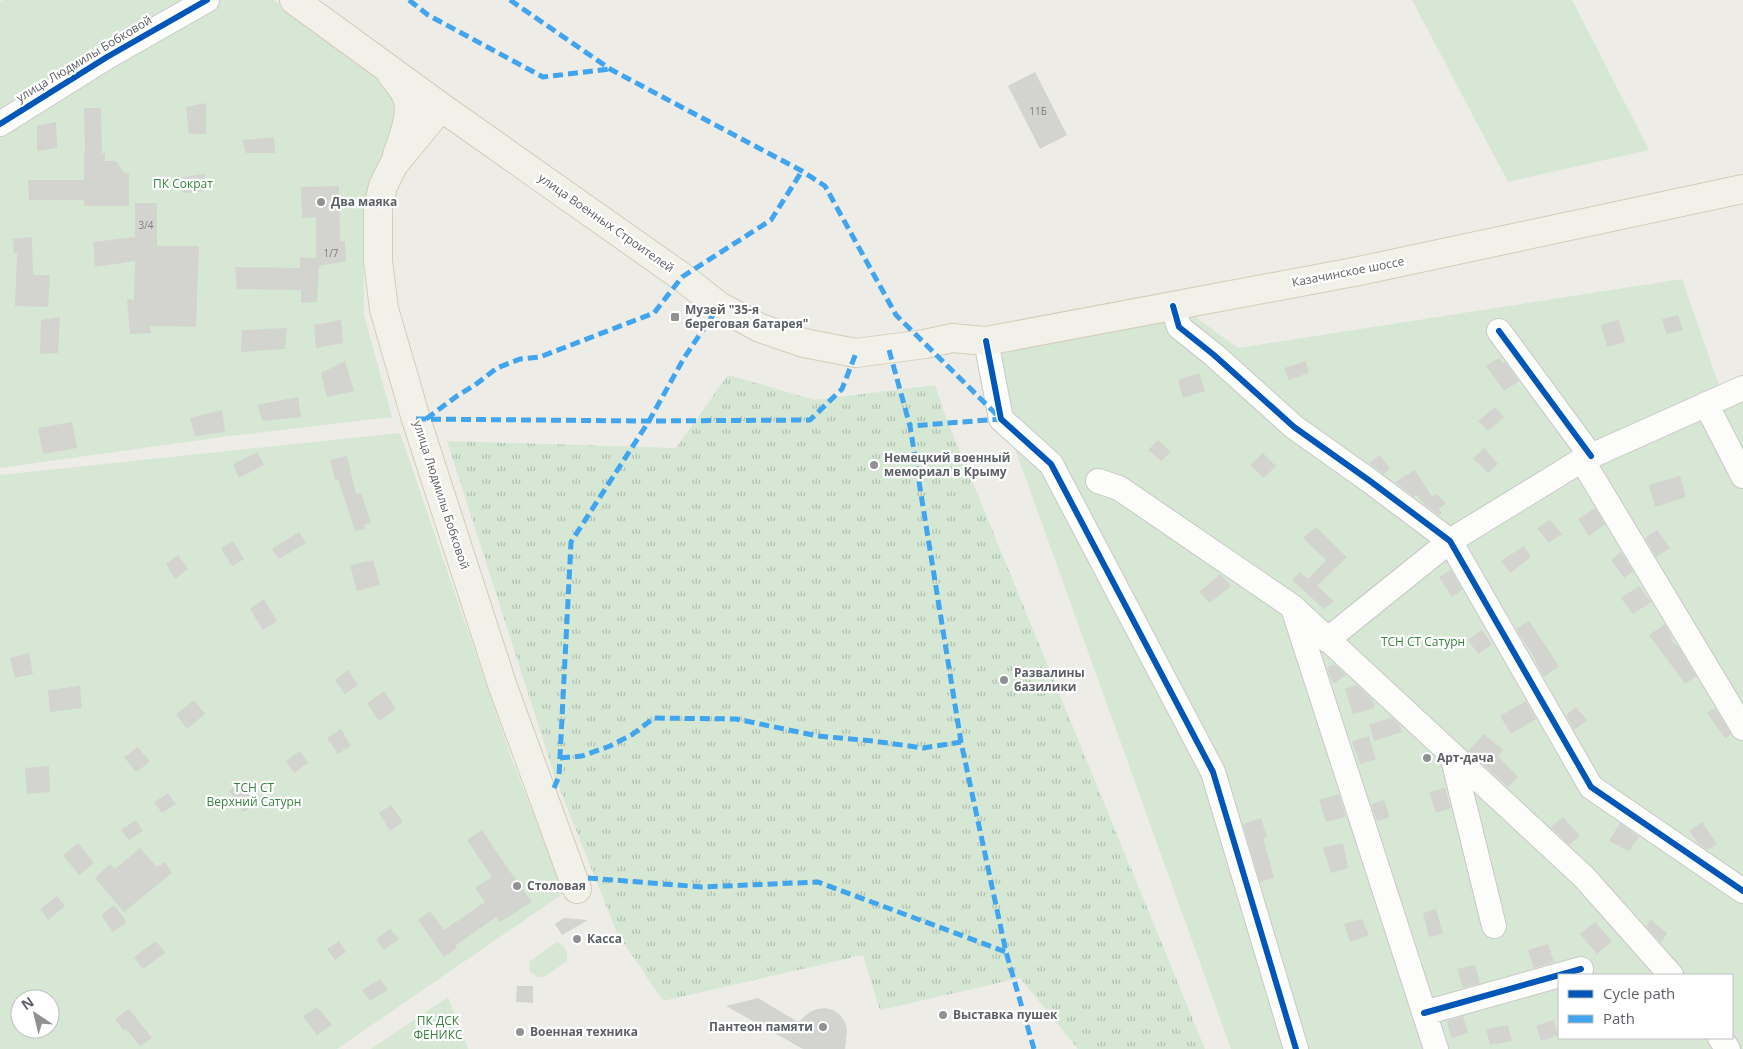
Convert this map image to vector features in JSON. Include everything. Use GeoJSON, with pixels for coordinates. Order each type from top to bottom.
{"type":"FeatureCollection","features":[{"type":"Feature","properties":{"kind":"main road","name":"улица Военных Строителей"},"geometry":{"type":"LineString","coordinates":[[294,0],[674,271],[719,306],[760,328],[804,343],[856,354],[952,338]]}},
{"type":"Feature","properties":{"kind":"main road"},"geometry":{"type":"LineString","coordinates":[[385,66],[404,91],[409,103],[406,128],[394,164]]}},
{"type":"Feature","properties":{"kind":"main road","name":"улица Людмилы Бобковой"},"geometry":{"type":"LineString","coordinates":[[442,107],[394,164],[384,186],[378,208],[378,261],[384,309],[416,419],[503,688],[577,889]]}},
{"type":"Feature","properties":{"kind":"main road"},"geometry":{"type":"LineString","coordinates":[[394,164],[425,140],[436,136],[455,133],[488,140]]}},
{"type":"Feature","properties":{"kind":"main road","name":"Казачинское шоссе"},"geometry":{"type":"LineString","coordinates":[[952,338],[986,341],[1359,271],[1743,189]]}},
{"type":"Feature","properties":{"kind":"street","name":"улица Людмилы Бобковой"},"geometry":{"type":"LineString","coordinates":[[0,124],[108,57],[207,0]]}},
{"type":"Feature","properties":{"kind":"street"},"geometry":{"type":"LineString","coordinates":[[1173,306],[1180,327],[1294,427],[1450,541],[1591,787],[1743,891]]}},
{"type":"Feature","properties":{"kind":"street"},"geometry":{"type":"LineString","coordinates":[[1499,331],[1586,458],[1743,728]]}},
{"type":"Feature","properties":{"kind":"street"},"geometry":{"type":"LineString","coordinates":[[986,341],[1001,419],[1051,464],[1213,772],[1296,1049]]}},
{"type":"Feature","properties":{"kind":"street"},"geometry":{"type":"LineString","coordinates":[[1327,640],[1450,541],[1586,458],[1743,388]]}},
{"type":"Feature","properties":{"kind":"street"},"geometry":{"type":"LineString","coordinates":[[1706,404],[1743,476]]}},
{"type":"Feature","properties":{"kind":"street"},"geometry":{"type":"LineString","coordinates":[[1098,481],[1119,488],[1293,606],[1327,640],[1584,877],[1670,974]]}},
{"type":"Feature","properties":{"kind":"street"},"geometry":{"type":"LineString","coordinates":[[1293,606],[1436,1049]]}},
{"type":"Feature","properties":{"kind":"street"},"geometry":{"type":"LineString","coordinates":[[1452,755],[1494,926]]}},
{"type":"Feature","properties":{"kind":"street"},"geometry":{"type":"LineString","coordinates":[[1560,974],[1581,968]]}},
{"type":"Feature","properties":{"kind":"street"},"geometry":{"type":"LineString","coordinates":[[1424,1013],[1558,975]]}},
{"type":"Feature","properties":{"kind":"green space","name":"ПК Сократ"},"geometry":{"type":"Polygon","coordinates":[[[3,0],[274,0],[426,112],[395,146],[363,210],[364,315],[392,417],[222,437],[0,468],[0,2],[3,0]]]}},
{"type":"Feature","properties":{"kind":"green space"},"geometry":{"type":"Polygon","coordinates":[[[1412,0],[1572,0],[1649,150],[1508,182],[1412,0]]]}},
{"type":"Feature","properties":{"kind":"green space","name":"ТСН СТ Сатурн"},"geometry":{"type":"Polygon","coordinates":[[[1682,279],[1720,388],[1743,379],[1743,1049],[1231,1049],[982,357],[1194,316],[1238,348],[1682,279]]]}},
{"type":"Feature","properties":{"kind":"green space"},"geometry":{"type":"Polygon","coordinates":[[[728,375],[815,400],[935,385],[945,415],[1205,1049],[1078,1049],[1020,978],[880,1010],[863,955],[663,1001],[617,933],[555,777],[447,441],[676,448],[728,375]]]}},
{"type":"Feature","properties":{"kind":"green space","name":"ТСН СТ Верхний Сатурн"},"geometry":{"type":"Polygon","coordinates":[[[400,433],[511,757],[564,893],[337,1049],[0,1049],[0,475],[400,433]]]}},
{"type":"Feature","properties":{"kind":"green space"},"geometry":{"type":"Polygon","coordinates":[[[557,942],[566,949],[567,961],[544,977],[538,977],[530,972],[529,962],[557,942]]]}},
{"type":"Feature","properties":{"kind":"green space","name":"ПК ДСК ФЕНИКС"},"geometry":{"type":"Polygon","coordinates":[[[448,997],[468,1049],[371,1049],[448,997]]]}},
{"type":"Feature","properties":{"kind":"building"},"geometry":{"type":"Polygon","coordinates":[[[1035,72],[1067,135],[1040,149],[1008,86],[1035,72]]]}},
{"type":"Feature","properties":{"kind":"building"},"geometry":{"type":"Polygon","coordinates":[[[206,103],[206,134],[189,134],[186,107],[206,103]]]}},
{"type":"Feature","properties":{"kind":"building"},"geometry":{"type":"Polygon","coordinates":[[[84,108],[101,108],[102,153],[105,153],[105,161],[115,161],[125,173],[129,173],[129,206],[84,206],[84,200],[29,200],[28,180],[84,180],[84,108]]]}},
{"type":"Feature","properties":{"kind":"building"},"geometry":{"type":"Polygon","coordinates":[[[56,122],[57,148],[37,151],[37,126],[56,122]]]}},
{"type":"Feature","properties":{"kind":"building"},"geometry":{"type":"Polygon","coordinates":[[[274,137],[275,153],[246,153],[242,140],[274,137]]]}},
{"type":"Feature","properties":{"kind":"building"},"geometry":{"type":"Polygon","coordinates":[[[205,174],[205,191],[183,193],[182,177],[205,174]]]}},
{"type":"Feature","properties":{"kind":"building"},"geometry":{"type":"Polygon","coordinates":[[[339,186],[340,241],[345,241],[346,261],[319,266],[317,302],[301,303],[301,290],[237,289],[235,267],[300,268],[300,257],[316,258],[316,217],[302,218],[301,187],[339,186]]]}},
{"type":"Feature","properties":{"kind":"building"},"geometry":{"type":"Polygon","coordinates":[[[135,203],[157,203],[157,246],[199,246],[196,327],[150,326],[151,333],[130,334],[127,299],[134,300],[135,261],[95,267],[93,242],[135,237],[135,203]]]}},
{"type":"Feature","properties":{"kind":"building"},"geometry":{"type":"Polygon","coordinates":[[[32,237],[33,275],[50,275],[48,307],[15,306],[17,253],[14,253],[13,239],[32,237]]]}},
{"type":"Feature","properties":{"kind":"building"},"geometry":{"type":"Polygon","coordinates":[[[1678,315],[1683,330],[1667,334],[1662,319],[1678,315]]]}},
{"type":"Feature","properties":{"kind":"building"},"geometry":{"type":"Polygon","coordinates":[[[60,317],[58,353],[40,354],[41,320],[60,317]]]}},
{"type":"Feature","properties":{"kind":"building"},"geometry":{"type":"Polygon","coordinates":[[[341,320],[343,343],[316,348],[314,325],[341,320]]]}},
{"type":"Feature","properties":{"kind":"building"},"geometry":{"type":"Polygon","coordinates":[[[1619,320],[1625,342],[1607,347],[1601,325],[1619,320]]]}},
{"type":"Feature","properties":{"kind":"building"},"geometry":{"type":"Polygon","coordinates":[[[287,328],[285,349],[241,352],[242,330],[287,328]]]}},
{"type":"Feature","properties":{"kind":"building"},"geometry":{"type":"Polygon","coordinates":[[[1499,358],[1503,363],[1505,362],[1519,381],[1504,391],[1486,366],[1499,358]]]}},
{"type":"Feature","properties":{"kind":"building"},"geometry":{"type":"Polygon","coordinates":[[[345,361],[354,391],[327,397],[321,373],[345,361]]]}},
{"type":"Feature","properties":{"kind":"building"},"geometry":{"type":"Polygon","coordinates":[[[1306,361],[1309,373],[1289,380],[1284,368],[1306,361]]]}},
{"type":"Feature","properties":{"kind":"building"},"geometry":{"type":"Polygon","coordinates":[[[1199,373],[1205,391],[1183,398],[1178,380],[1199,373]]]}},
{"type":"Feature","properties":{"kind":"building"},"geometry":{"type":"Polygon","coordinates":[[[298,397],[301,417],[263,421],[257,405],[298,397]]]}},
{"type":"Feature","properties":{"kind":"building"},"geometry":{"type":"Polygon","coordinates":[[[1495,407],[1504,417],[1488,431],[1478,421],[1495,407]]]}},
{"type":"Feature","properties":{"kind":"building"},"geometry":{"type":"Polygon","coordinates":[[[222,410],[225,432],[195,436],[190,418],[222,410]]]}},
{"type":"Feature","properties":{"kind":"building"},"geometry":{"type":"Polygon","coordinates":[[[72,422],[77,448],[43,454],[38,428],[72,422]]]}},
{"type":"Feature","properties":{"kind":"building"},"geometry":{"type":"Polygon","coordinates":[[[1158,440],[1171,452],[1161,461],[1148,450],[1158,440]]]}},
{"type":"Feature","properties":{"kind":"building"},"geometry":{"type":"Polygon","coordinates":[[[1484,448],[1498,464],[1488,473],[1473,458],[1484,448]]]}},
{"type":"Feature","properties":{"kind":"building"},"geometry":{"type":"Polygon","coordinates":[[[257,452],[264,465],[239,478],[233,464],[257,452]]]}},
{"type":"Feature","properties":{"kind":"building"},"geometry":{"type":"Polygon","coordinates":[[[1263,453],[1276,466],[1264,478],[1250,465],[1263,453]]]}},
{"type":"Feature","properties":{"kind":"building"},"geometry":{"type":"Polygon","coordinates":[[[1380,455],[1390,469],[1384,474],[1369,463],[1380,455]]]}},
{"type":"Feature","properties":{"kind":"building"},"geometry":{"type":"Polygon","coordinates":[[[347,456],[356,494],[361,493],[371,523],[364,525],[365,529],[355,531],[338,479],[335,480],[330,460],[347,456]]]}},
{"type":"Feature","properties":{"kind":"building"},"geometry":{"type":"Polygon","coordinates":[[[1415,470],[1432,497],[1437,494],[1446,503],[1439,509],[1442,513],[1439,515],[1425,505],[1417,495],[1414,497],[1395,482],[1415,470]]]}},
{"type":"Feature","properties":{"kind":"building"},"geometry":{"type":"Polygon","coordinates":[[[1680,476],[1686,497],[1655,507],[1649,485],[1680,476]]]}},
{"type":"Feature","properties":{"kind":"building"},"geometry":{"type":"Polygon","coordinates":[[[1595,508],[1605,524],[1589,536],[1578,519],[1595,508]]]}},
{"type":"Feature","properties":{"kind":"building"},"geometry":{"type":"Polygon","coordinates":[[[1550,520],[1562,534],[1549,543],[1537,528],[1550,520]]]}},
{"type":"Feature","properties":{"kind":"building"},"geometry":{"type":"Polygon","coordinates":[[[1316,527],[1347,557],[1317,586],[1334,601],[1324,609],[1292,580],[1300,572],[1308,579],[1326,560],[1303,538],[1316,527]]]}},
{"type":"Feature","properties":{"kind":"building"},"geometry":{"type":"Polygon","coordinates":[[[1657,530],[1670,548],[1656,557],[1645,538],[1657,530]]]}},
{"type":"Feature","properties":{"kind":"building"},"geometry":{"type":"Polygon","coordinates":[[[299,532],[306,543],[279,559],[272,549],[299,532]]]}},
{"type":"Feature","properties":{"kind":"building"},"geometry":{"type":"Polygon","coordinates":[[[233,541],[244,559],[232,566],[221,548],[233,541]]]}},
{"type":"Feature","properties":{"kind":"building"},"geometry":{"type":"Polygon","coordinates":[[[1524,546],[1531,557],[1510,573],[1501,561],[1524,546]]]}},
{"type":"Feature","properties":{"kind":"building"},"geometry":{"type":"Polygon","coordinates":[[[1621,552],[1633,571],[1624,578],[1611,560],[1621,552]]]}},
{"type":"Feature","properties":{"kind":"building"},"geometry":{"type":"Polygon","coordinates":[[[178,555],[188,569],[175,579],[166,564],[178,555]]]}},
{"type":"Feature","properties":{"kind":"building"},"geometry":{"type":"Polygon","coordinates":[[[373,560],[380,585],[357,591],[350,565],[373,560]]]}},
{"type":"Feature","properties":{"kind":"building"},"geometry":{"type":"Polygon","coordinates":[[[1451,570],[1462,590],[1452,597],[1439,577],[1451,570]]]}},
{"type":"Feature","properties":{"kind":"building"},"geometry":{"type":"Polygon","coordinates":[[[1220,574],[1231,586],[1210,603],[1199,592],[1220,574]]]}},
{"type":"Feature","properties":{"kind":"building"},"geometry":{"type":"Polygon","coordinates":[[[1639,586],[1651,602],[1633,614],[1621,598],[1639,586]]]}},
{"type":"Feature","properties":{"kind":"building"},"geometry":{"type":"Polygon","coordinates":[[[264,599],[277,621],[263,630],[250,609],[264,599]]]}},
{"type":"Feature","properties":{"kind":"building"},"geometry":{"type":"Polygon","coordinates":[[[1529,621],[1559,666],[1544,677],[1537,662],[1516,629],[1529,621]]]}},
{"type":"Feature","properties":{"kind":"building"},"geometry":{"type":"Polygon","coordinates":[[[1665,624],[1673,639],[1671,640],[1680,649],[1696,676],[1685,684],[1649,635],[1665,624]]]}},
{"type":"Feature","properties":{"kind":"building"},"geometry":{"type":"Polygon","coordinates":[[[1482,630],[1492,645],[1478,654],[1468,640],[1482,630]]]}},
{"type":"Feature","properties":{"kind":"building"},"geometry":{"type":"Polygon","coordinates":[[[29,653],[33,674],[15,678],[10,658],[29,653]]]}},
{"type":"Feature","properties":{"kind":"building"},"geometry":{"type":"Polygon","coordinates":[[[1334,664],[1346,675],[1333,684],[1327,668],[1334,664]]]}},
{"type":"Feature","properties":{"kind":"building"},"geometry":{"type":"Polygon","coordinates":[[[348,670],[358,685],[345,694],[335,680],[348,670]]]}},
{"type":"Feature","properties":{"kind":"building"},"geometry":{"type":"Polygon","coordinates":[[[1357,685],[1372,699],[1375,708],[1353,714],[1345,689],[1357,685]]]}},
{"type":"Feature","properties":{"kind":"building"},"geometry":{"type":"Polygon","coordinates":[[[80,686],[82,708],[50,712],[48,690],[80,686]]]}},
{"type":"Feature","properties":{"kind":"building"},"geometry":{"type":"Polygon","coordinates":[[[384,691],[396,709],[379,721],[367,703],[384,691]]]}},
{"type":"Feature","properties":{"kind":"building"},"geometry":{"type":"Polygon","coordinates":[[[194,700],[205,714],[187,729],[176,714],[194,700]]]}},
{"type":"Feature","properties":{"kind":"building"},"geometry":{"type":"Polygon","coordinates":[[[1526,701],[1536,719],[1511,734],[1500,716],[1526,701]]]}},
{"type":"Feature","properties":{"kind":"building"},"geometry":{"type":"Polygon","coordinates":[[[1576,707],[1587,720],[1574,730],[1566,715],[1576,707]]]}},
{"type":"Feature","properties":{"kind":"building"},"geometry":{"type":"Polygon","coordinates":[[[1715,708],[1731,734],[1725,738],[1707,713],[1715,708]]]}},
{"type":"Feature","properties":{"kind":"building"},"geometry":{"type":"Polygon","coordinates":[[[1392,718],[1399,724],[1402,732],[1374,741],[1369,724],[1392,718]]]}},
{"type":"Feature","properties":{"kind":"building"},"geometry":{"type":"Polygon","coordinates":[[[341,729],[351,746],[338,754],[327,738],[341,729]]]}},
{"type":"Feature","properties":{"kind":"building"},"geometry":{"type":"Polygon","coordinates":[[[1484,734],[1503,750],[1498,756],[1518,777],[1508,787],[1468,751],[1484,734]]]}},
{"type":"Feature","properties":{"kind":"building"},"geometry":{"type":"Polygon","coordinates":[[[1369,736],[1376,759],[1360,764],[1352,741],[1369,736]]]}},
{"type":"Feature","properties":{"kind":"building"},"geometry":{"type":"Polygon","coordinates":[[[138,747],[150,762],[136,772],[124,757],[138,747]]]}},
{"type":"Feature","properties":{"kind":"building"},"geometry":{"type":"Polygon","coordinates":[[[300,751],[308,763],[294,773],[286,761],[300,751]]]}},
{"type":"Feature","properties":{"kind":"building"},"geometry":{"type":"Polygon","coordinates":[[[49,766],[50,792],[27,794],[25,768],[49,766]]]}},
{"type":"Feature","properties":{"kind":"building"},"geometry":{"type":"Polygon","coordinates":[[[242,782],[256,804],[243,812],[229,791],[242,782]]]}},
{"type":"Feature","properties":{"kind":"building"},"geometry":{"type":"Polygon","coordinates":[[[1445,788],[1451,808],[1436,813],[1429,792],[1445,788]]]}},
{"type":"Feature","properties":{"kind":"building"},"geometry":{"type":"Polygon","coordinates":[[[168,793],[176,804],[162,813],[154,802],[168,793]]]}},
{"type":"Feature","properties":{"kind":"building"},"geometry":{"type":"Polygon","coordinates":[[[1339,794],[1346,817],[1326,822],[1319,800],[1339,794]]]}},
{"type":"Feature","properties":{"kind":"building"},"geometry":{"type":"Polygon","coordinates":[[[1384,800],[1390,817],[1377,821],[1371,804],[1384,800]]]}},
{"type":"Feature","properties":{"kind":"building"},"geometry":{"type":"Polygon","coordinates":[[[391,805],[403,822],[390,831],[379,813],[391,805]]]}},
{"type":"Feature","properties":{"kind":"building"},"geometry":{"type":"Polygon","coordinates":[[[1563,817],[1580,836],[1569,845],[1551,827],[1563,817]]]}},
{"type":"Feature","properties":{"kind":"building"},"geometry":{"type":"Polygon","coordinates":[[[1261,818],[1267,837],[1263,838],[1274,878],[1260,882],[1243,824],[1261,818]]]}},
{"type":"Feature","properties":{"kind":"building"},"geometry":{"type":"Polygon","coordinates":[[[136,820],[143,831],[129,840],[121,830],[136,820]]]}},
{"type":"Feature","properties":{"kind":"building"},"geometry":{"type":"Polygon","coordinates":[[[1702,822],[1717,844],[1707,850],[1698,843],[1689,831],[1702,822]]]}},
{"type":"Feature","properties":{"kind":"building"},"geometry":{"type":"Polygon","coordinates":[[[1620,823],[1639,837],[1629,851],[1609,841],[1620,823]]]}},
{"type":"Feature","properties":{"kind":"building"},"geometry":{"type":"Polygon","coordinates":[[[482,830],[532,902],[500,922],[496,917],[455,946],[457,948],[444,957],[418,920],[430,911],[444,930],[485,902],[475,888],[492,877],[467,840],[482,830]]]}},
{"type":"Feature","properties":{"kind":"building"},"geometry":{"type":"Polygon","coordinates":[[[78,843],[94,863],[79,875],[63,855],[78,843]]]}},
{"type":"Feature","properties":{"kind":"building"},"geometry":{"type":"Polygon","coordinates":[[[1343,843],[1348,868],[1331,873],[1323,848],[1343,843]]]}},
{"type":"Feature","properties":{"kind":"building"},"geometry":{"type":"Polygon","coordinates":[[[140,848],[157,867],[165,862],[172,873],[124,912],[95,878],[110,864],[115,869],[140,848]]]}},
{"type":"Feature","properties":{"kind":"building"},"geometry":{"type":"Polygon","coordinates":[[[57,896],[65,906],[48,920],[40,909],[57,896]]]}},
{"type":"Feature","properties":{"kind":"building"},"geometry":{"type":"Polygon","coordinates":[[[114,905],[127,922],[113,932],[101,915],[114,905]]]}},
{"type":"Feature","properties":{"kind":"building"},"geometry":{"type":"Polygon","coordinates":[[[1436,909],[1443,934],[1429,937],[1423,913],[1436,909]]]}},
{"type":"Feature","properties":{"kind":"building"},"geometry":{"type":"Polygon","coordinates":[[[564,918],[588,920],[562,935],[555,924],[564,918]]]}},
{"type":"Feature","properties":{"kind":"building"},"geometry":{"type":"Polygon","coordinates":[[[1362,919],[1369,935],[1350,942],[1344,924],[1362,919]]]}},
{"type":"Feature","properties":{"kind":"building"},"geometry":{"type":"Polygon","coordinates":[[[1651,920],[1667,933],[1661,943],[1646,926],[1651,920]]]}},
{"type":"Feature","properties":{"kind":"building"},"geometry":{"type":"Polygon","coordinates":[[[1595,922],[1612,941],[1597,954],[1580,934],[1595,922]]]}},
{"type":"Feature","properties":{"kind":"building"},"geometry":{"type":"Polygon","coordinates":[[[390,929],[399,939],[384,950],[376,939],[390,929]]]}},
{"type":"Feature","properties":{"kind":"building"},"geometry":{"type":"Polygon","coordinates":[[[156,941],[165,953],[143,969],[134,957],[156,941]]]}},
{"type":"Feature","properties":{"kind":"building"},"geometry":{"type":"Polygon","coordinates":[[[339,941],[346,952],[335,960],[327,949],[339,941]]]}},
{"type":"Feature","properties":{"kind":"building"},"geometry":{"type":"Polygon","coordinates":[[[1548,944],[1554,962],[1534,968],[1528,950],[1548,944]]]}},
{"type":"Feature","properties":{"kind":"building"},"geometry":{"type":"Polygon","coordinates":[[[1475,965],[1480,983],[1463,988],[1457,969],[1475,965]]]}},
{"type":"Feature","properties":{"kind":"building"},"geometry":{"type":"Polygon","coordinates":[[[380,979],[388,990],[370,1001],[362,990],[380,979]]]}},
{"type":"Feature","properties":{"kind":"building"},"geometry":{"type":"Polygon","coordinates":[[[517,986],[533,986],[533,1003],[516,1002],[517,986]]]}},
{"type":"Feature","properties":{"kind":"building"},"geometry":{"type":"Polygon","coordinates":[[[758,998],[798,1022],[817,1009],[833,1010],[845,1022],[847,1030],[845,1049],[803,1049],[726,1006],[758,998]]]}},
{"type":"Feature","properties":{"kind":"building"},"geometry":{"type":"Polygon","coordinates":[[[317,1007],[332,1025],[317,1035],[303,1016],[317,1007]]]}},
{"type":"Feature","properties":{"kind":"building"},"geometry":{"type":"Polygon","coordinates":[[[129,1009],[152,1038],[140,1046],[126,1029],[124,1031],[115,1019],[129,1009]]]}},
{"type":"Feature","properties":{"kind":"building"},"geometry":{"type":"Polygon","coordinates":[[[1463,1016],[1468,1033],[1451,1038],[1447,1021],[1463,1016]]]}},
{"type":"Feature","properties":{"kind":"building"},"geometry":{"type":"Polygon","coordinates":[[[1553,1020],[1558,1035],[1541,1041],[1536,1026],[1553,1020]]]}},
{"type":"Feature","properties":{"kind":"building"},"geometry":{"type":"Polygon","coordinates":[[[1508,1025],[1512,1041],[1490,1045],[1486,1029],[1508,1025]]]}},
{"type":"Feature","properties":{"kind":"marked path"},"geometry":{"type":"LineString","coordinates":[[409,0],[428,15],[543,77],[610,69]]}},
{"type":"Feature","properties":{"kind":"marked path"},"geometry":{"type":"LineString","coordinates":[[510,0],[610,69],[802,171],[825,186],[896,315],[1001,419],[910,426]]}},
{"type":"Feature","properties":{"kind":"marked path"},"geometry":{"type":"LineString","coordinates":[[426,419],[497,368],[520,359],[540,357],[654,313],[682,277],[771,220],[802,171]]}},
{"type":"Feature","properties":{"kind":"marked path"},"geometry":{"type":"LineString","coordinates":[[554,788],[559,776],[571,542],[649,421],[684,358],[719,306]]}},
{"type":"Feature","properties":{"kind":"marked path"},"geometry":{"type":"LineString","coordinates":[[889,350],[910,426],[961,742],[1006,952],[1034,1049]]}},
{"type":"Feature","properties":{"kind":"marked path"},"geometry":{"type":"LineString","coordinates":[[416,419],[810,420],[842,389],[856,353]]}},
{"type":"Feature","properties":{"kind":"marked path"},"geometry":{"type":"LineString","coordinates":[[560,758],[582,756],[610,746],[633,734],[654,718],[736,719],[818,736],[923,748],[961,742]]}},
{"type":"Feature","properties":{"kind":"marked path"},"geometry":{"type":"LineString","coordinates":[[588,878],[702,887],[818,882],[1006,952]]}},
{"type":"Feature","properties":{"kind":"cycle path"},"geometry":{"type":"LineString","coordinates":[[0,124],[107,57],[207,0]]}},
{"type":"Feature","properties":{"kind":"cycle path"},"geometry":{"type":"LineString","coordinates":[[1173,306],[1179,327],[1214,355],[1294,427],[1450,541],[1591,787],[1743,891]]}},
{"type":"Feature","properties":{"kind":"cycle path"},"geometry":{"type":"LineString","coordinates":[[1499,331],[1591,456]]}},
{"type":"Feature","properties":{"kind":"cycle path"},"geometry":{"type":"LineString","coordinates":[[986,341],[1001,419],[1051,464],[1213,772],[1296,1049]]}},
{"type":"Feature","properties":{"kind":"cycle path"},"geometry":{"type":"LineString","coordinates":[[1563,974],[1581,969]]}},
{"type":"Feature","properties":{"kind":"cycle path"},"geometry":{"type":"LineString","coordinates":[[1424,1013],[1558,975]]}},
{"type":"Feature","properties":{"kind":"place","name":"Два маяка"},"geometry":{"type":"Point","coordinates":[321,202]}},
{"type":"Feature","properties":{"kind":"place","name":"Музей \"35-я береговая батарея\""},"geometry":{"type":"Point","coordinates":[675,317]}},
{"type":"Feature","properties":{"kind":"place","name":"Немецкий военный мемориал в Крыму"},"geometry":{"type":"Point","coordinates":[874,465]}},
{"type":"Feature","properties":{"kind":"place","name":"Развалины базилики"},"geometry":{"type":"Point","coordinates":[1004,680]}},
{"type":"Feature","properties":{"kind":"place","name":"Арт-дача"},"geometry":{"type":"Point","coordinates":[1427,758]}},
{"type":"Feature","properties":{"kind":"place","name":"Столовая"},"geometry":{"type":"Point","coordinates":[517,886]}},
{"type":"Feature","properties":{"kind":"place","name":"Касса"},"geometry":{"type":"Point","coordinates":[577,939]}},
{"type":"Feature","properties":{"kind":"place","name":"Выставка пушек"},"geometry":{"type":"Point","coordinates":[943,1015]}},
{"type":"Feature","properties":{"kind":"place","name":"Пантеон памяти"},"geometry":{"type":"Point","coordinates":[823,1027]}},
{"type":"Feature","properties":{"kind":"place","name":"Военная техника"},"geometry":{"type":"Point","coordinates":[520,1032]}}]}
